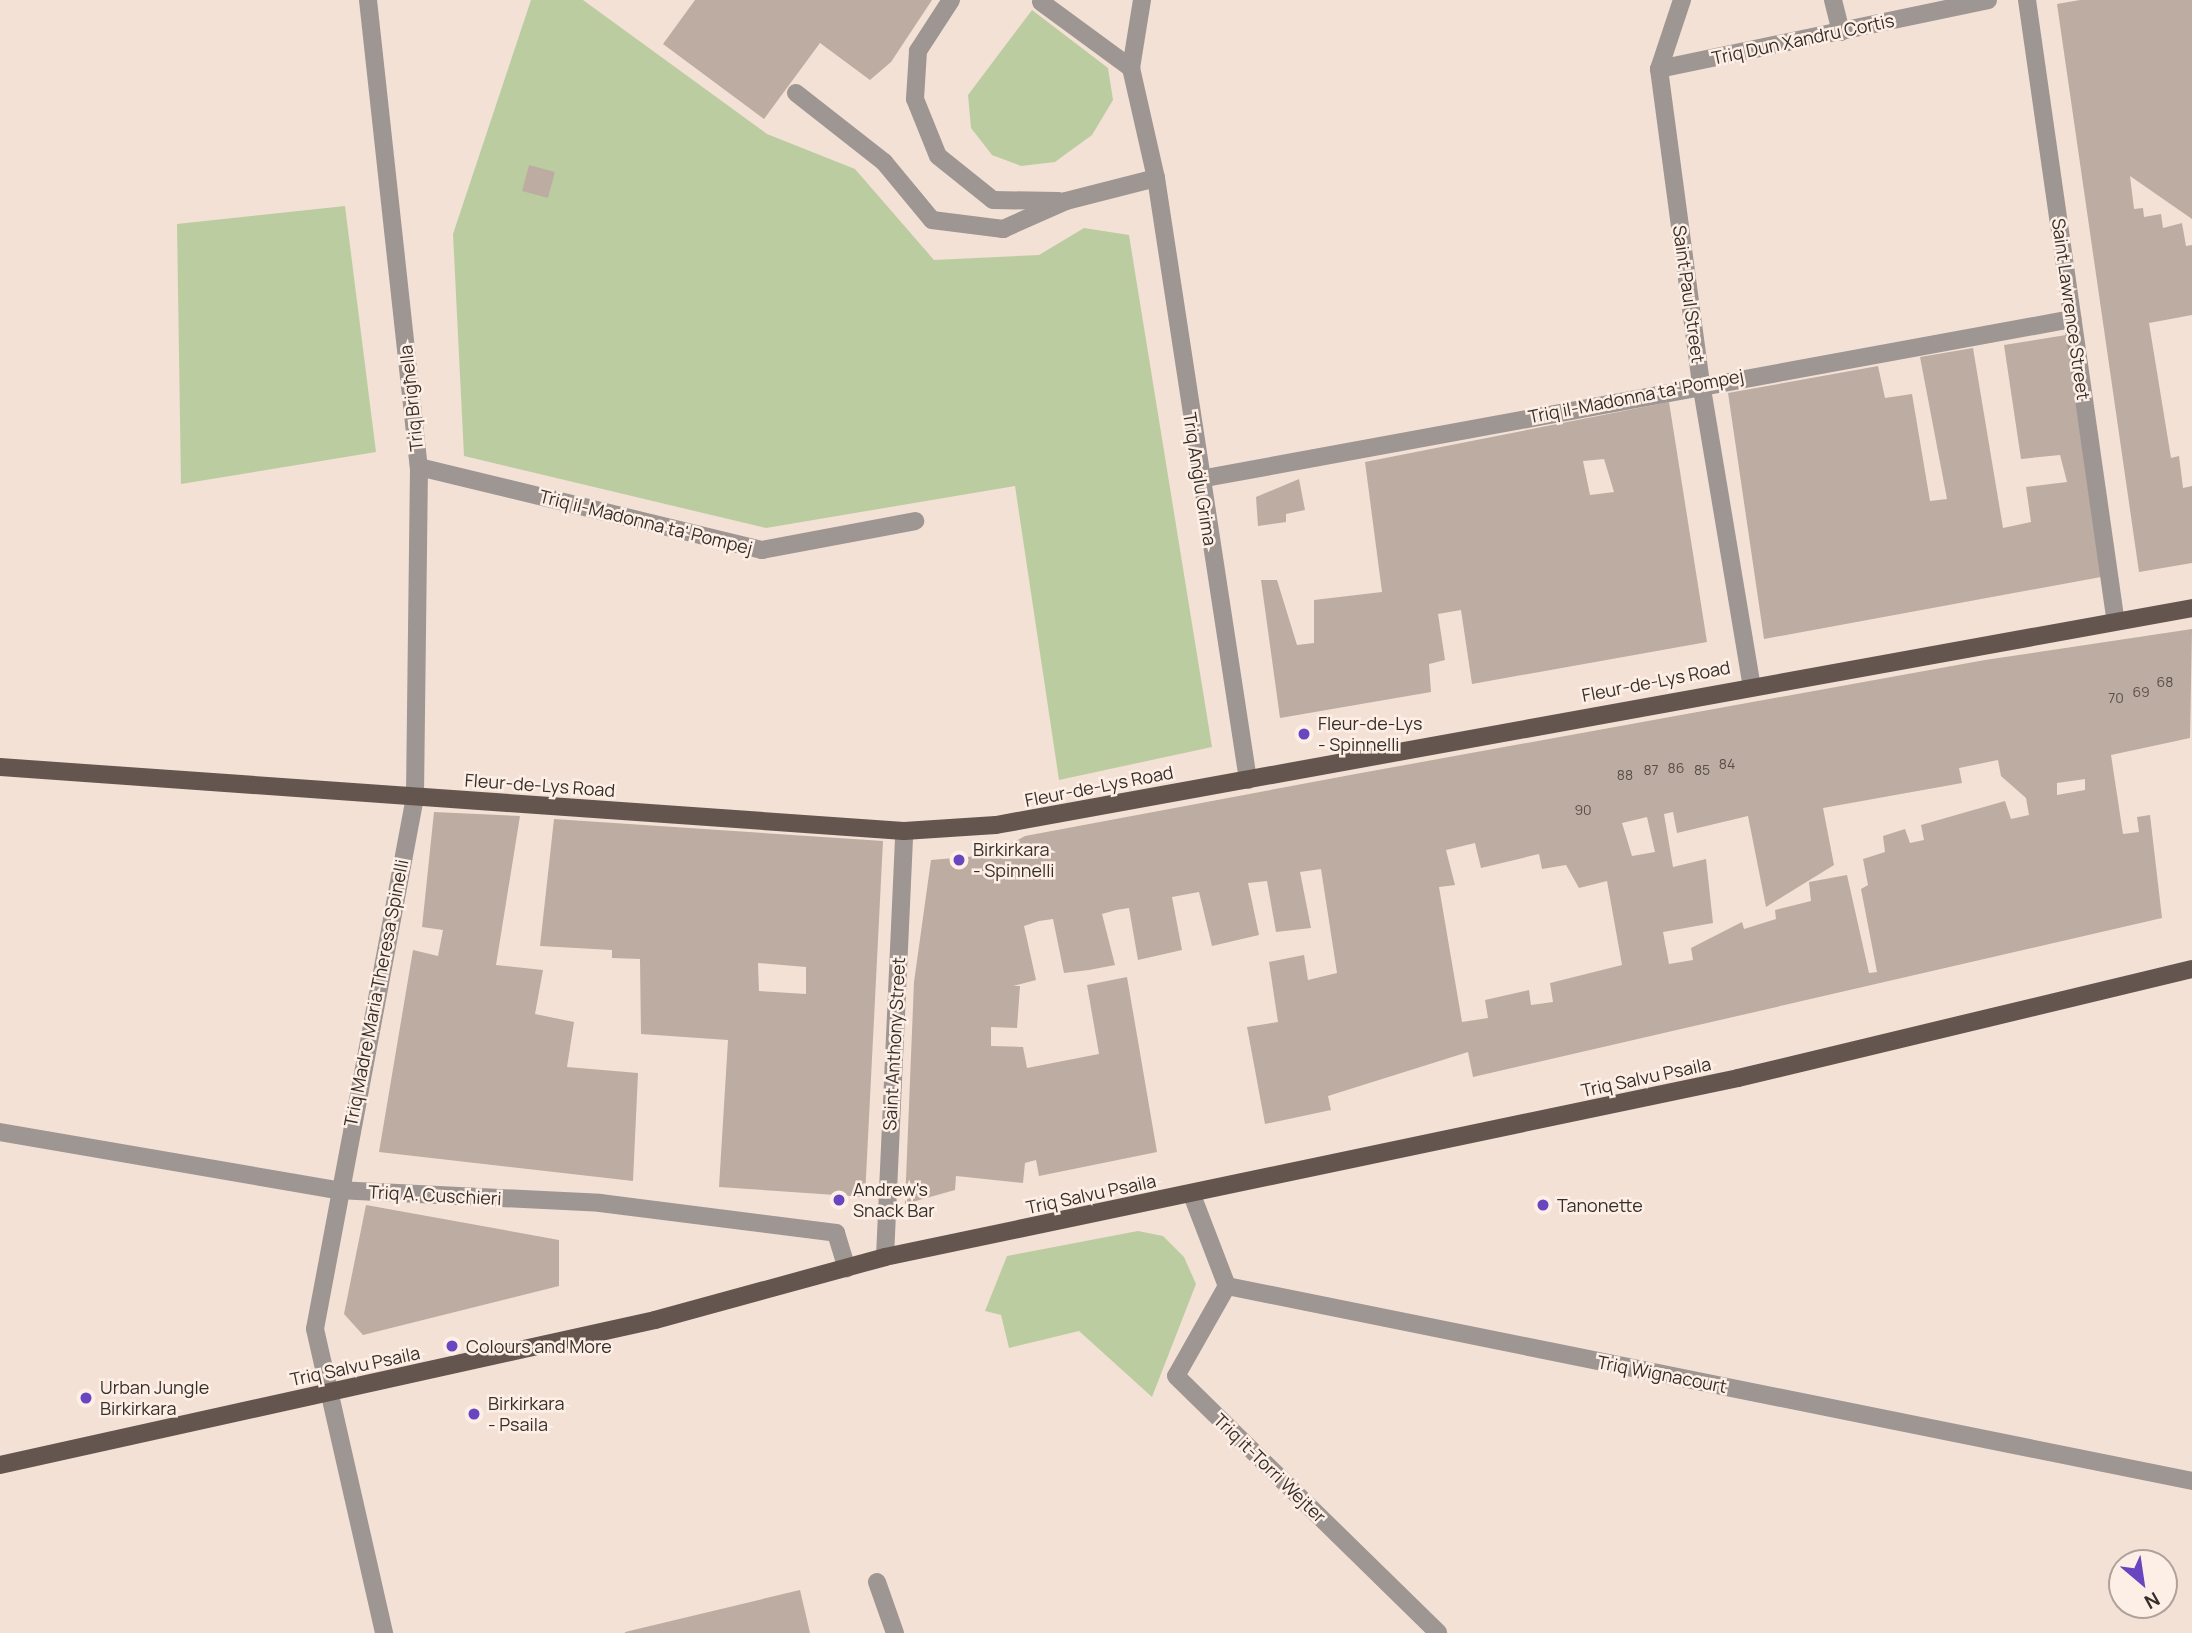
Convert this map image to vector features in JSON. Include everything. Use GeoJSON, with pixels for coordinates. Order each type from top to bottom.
{"type":"FeatureCollection","features":[{"type":"Feature","properties":{"kind":"main road","name":"Fleur-de-Lys Road"},"geometry":{"type":"LineString","coordinates":[[0,767],[904,831],[1041,820],[1751,684],[2115,617],[2192,608]]}},
{"type":"Feature","properties":{"kind":"main road","name":"Triq Salvu Psaila"},"geometry":{"type":"LineString","coordinates":[[0,1465],[655,1321],[885,1257],[1192,1195],[2016,1016],[2192,969]]}},
{"type":"Feature","properties":{"kind":"street","name":"Triq Brigħella"},"geometry":{"type":"LineString","coordinates":[[368,0],[419,467],[415,797]]}},
{"type":"Feature","properties":{"kind":"street"},"geometry":{"type":"LineString","coordinates":[[951,0],[918,51],[915,99],[938,156],[993,200],[1066,201]]}},
{"type":"Feature","properties":{"kind":"street"},"geometry":{"type":"LineString","coordinates":[[1041,2],[1131,68],[1142,0]]}},
{"type":"Feature","properties":{"kind":"street"},"geometry":{"type":"LineString","coordinates":[[1659,69],[1682,0]]}},
{"type":"Feature","properties":{"kind":"street"},"geometry":{"type":"LineString","coordinates":[[1833,0],[1840,32]]}},
{"type":"Feature","properties":{"kind":"street","name":"Triq Dun Xandru Cortis"},"geometry":{"type":"LineString","coordinates":[[1659,69],[1988,0]]}},
{"type":"Feature","properties":{"kind":"street","name":"Saint Lawrence Street"},"geometry":{"type":"LineString","coordinates":[[2026,0],[2115,617]]}},
{"type":"Feature","properties":{"kind":"street","name":"Triq Anġlu Grima"},"geometry":{"type":"LineString","coordinates":[[1131,68],[1156,178],[1248,780]]}},
{"type":"Feature","properties":{"kind":"street","name":"Saint Paul Street"},"geometry":{"type":"LineString","coordinates":[[1659,69],[1701,383],[1751,684]]}},
{"type":"Feature","properties":{"kind":"street"},"geometry":{"type":"LineString","coordinates":[[796,93],[884,162],[932,220],[1003,229],[1066,201],[1156,178]]}},
{"type":"Feature","properties":{"kind":"street","name":"Triq il-Madonna ta' Pompej"},"geometry":{"type":"LineString","coordinates":[[1200,478],[1701,383],[2072,319]]}},
{"type":"Feature","properties":{"kind":"street","name":"Triq il-Madonna ta' Pompej"},"geometry":{"type":"LineString","coordinates":[[419,467],[762,550],[915,522]]}},
{"type":"Feature","properties":{"kind":"street","name":"Triq Madre Maria Theresa Spinelli"},"geometry":{"type":"LineString","coordinates":[[384,1633],[315,1329],[337,1190],[415,797]]}},
{"type":"Feature","properties":{"kind":"street","name":"Saint Anthony Street"},"geometry":{"type":"LineString","coordinates":[[885,1257],[904,831]]}},
{"type":"Feature","properties":{"kind":"street","name":"Triq A. Cuschieri"},"geometry":{"type":"LineString","coordinates":[[0,1132],[337,1190],[600,1203],[836,1233],[847,1268]]}},
{"type":"Feature","properties":{"kind":"street"},"geometry":{"type":"LineString","coordinates":[[1192,1195],[1227,1286]]}},
{"type":"Feature","properties":{"kind":"street","name":"Triq Wignacourt"},"geometry":{"type":"LineString","coordinates":[[1227,1286],[2192,1481]]}},
{"type":"Feature","properties":{"kind":"street","name":"Triq it-Torri Wejter"},"geometry":{"type":"LineString","coordinates":[[1227,1286],[1176,1376],[1438,1633]]}},
{"type":"Feature","properties":{"kind":"street"},"geometry":{"type":"LineString","coordinates":[[877,1582],[895,1633]]}},
{"type":"Feature","properties":{"kind":"green space"},"geometry":{"type":"Polygon","coordinates":[[[531,0],[583,0],[767,134],[855,169],[934,260],[1039,255],[1084,228],[1129,235],[1212,747],[1059,780],[1015,486],[766,528],[464,456],[453,234],[531,0]]]}},
{"type":"Feature","properties":{"kind":"green space"},"geometry":{"type":"Polygon","coordinates":[[[1032,10],[1108,68],[1113,100],[1092,135],[1055,162],[1021,166],[992,155],[971,128],[968,95],[1032,10]]]}},
{"type":"Feature","properties":{"kind":"green space"},"geometry":{"type":"Polygon","coordinates":[[[345,206],[376,452],[181,484],[177,224],[345,206]]]}},
{"type":"Feature","properties":{"kind":"green space"},"geometry":{"type":"Polygon","coordinates":[[[1138,1231],[1163,1236],[1184,1257],[1196,1284],[1152,1397],[1079,1331],[1009,1348],[1001,1315],[985,1311],[1007,1256],[1138,1231]]]}},
{"type":"Feature","properties":{"kind":"building"},"geometry":{"type":"Polygon","coordinates":[[[695,0],[932,0],[891,62],[870,80],[820,43],[764,119],[663,44],[695,0]]]}},
{"type":"Feature","properties":{"kind":"building"},"geometry":{"type":"Polygon","coordinates":[[[2080,0],[2192,0],[2192,219],[2130,176],[2134,209],[2143,208],[2144,217],[2161,214],[2163,228],[2182,223],[2186,246],[2192,245],[2192,315],[2149,323],[2171,458],[2179,456],[2183,488],[2192,486],[2192,563],[2139,572],[2057,4],[2080,0]]]}},
{"type":"Feature","properties":{"kind":"building"},"geometry":{"type":"Polygon","coordinates":[[[529,165],[555,172],[548,198],[522,191],[529,165]]]}},
{"type":"Feature","properties":{"kind":"building"},"geometry":{"type":"Polygon","coordinates":[[[2066,335],[2101,577],[1764,639],[1728,393],[1878,366],[1885,398],[1912,394],[1930,501],[1947,499],[1920,357],[1973,348],[2003,528],[2031,522],[2026,487],[2067,482],[2060,455],[2021,459],[2004,345],[2066,335]]]}},
{"type":"Feature","properties":{"kind":"building"},"geometry":{"type":"Polygon","coordinates":[[[1669,402],[1707,642],[1472,684],[1461,610],[1438,614],[1445,660],[1429,664],[1431,692],[1280,718],[1261,580],[1277,580],[1297,645],[1314,643],[1314,600],[1382,592],[1365,462],[1669,402]],[[1604,459],[1583,461],[1590,495],[1614,492],[1604,459]]]}},
{"type":"Feature","properties":{"kind":"building"},"geometry":{"type":"Polygon","coordinates":[[[1299,479],[1305,510],[1286,514],[1286,522],[1258,526],[1256,497],[1299,479]]]}},
{"type":"Feature","properties":{"kind":"building"},"geometry":{"type":"Polygon","coordinates":[[[2192,629],[2190,738],[2111,755],[2123,834],[2139,832],[2137,817],[2150,815],[2162,918],[1473,1077],[1468,1052],[1328,1096],[1331,1110],[1265,1124],[1247,1027],[1278,1022],[1269,962],[1304,955],[1308,980],[1337,973],[1321,869],[1300,872],[1311,928],[1276,932],[1267,881],[1248,883],[1259,935],[1212,946],[1199,892],[1172,897],[1182,950],[1138,960],[1129,908],[1116,910],[1102,914],[1115,965],[1089,970],[1064,973],[1053,919],[1039,921],[1024,926],[1036,980],[1013,986],[1020,986],[1017,1028],[991,1027],[991,1046],[1023,1047],[1027,1068],[1099,1054],[1087,985],[1127,977],[1157,1152],[1039,1176],[1036,1160],[1025,1163],[1023,1183],[956,1176],[955,1190],[905,1204],[914,982],[931,860],[990,855],[1025,836],[1985,660],[2192,629]],[[1998,760],[1959,768],[1962,783],[1823,808],[1834,865],[1766,907],[1748,816],[1677,833],[1673,812],[1664,814],[1673,867],[1706,859],[1713,923],[1663,932],[1669,964],[1693,960],[1691,948],[1742,922],[1744,929],[1776,919],[1775,910],[1811,901],[1809,882],[1847,875],[1869,973],[1877,972],[1861,889],[1868,885],[1863,859],[1885,852],[1883,836],[1905,829],[1910,843],[1924,840],[1921,825],[2005,801],[2011,819],[2029,815],[2026,798],[2001,776],[1998,760]],[[2085,779],[2057,783],[2057,795],[2085,790],[2085,779]],[[1647,817],[1622,823],[1632,856],[1655,852],[1647,817]],[[1475,843],[1446,850],[1455,885],[1439,887],[1462,1022],[1488,1018],[1485,1000],[1529,990],[1531,1005],[1553,1002],[1550,983],[1622,965],[1607,881],[1579,888],[1566,865],[1542,869],[1539,854],[1481,868],[1475,843]]]}},
{"type":"Feature","properties":{"kind":"building"},"geometry":{"type":"Polygon","coordinates":[[[434,812],[520,816],[496,965],[543,970],[535,1014],[574,1022],[567,1067],[638,1073],[633,1181],[379,1152],[413,950],[438,956],[443,930],[422,927],[434,812]]]}},
{"type":"Feature","properties":{"kind":"building"},"geometry":{"type":"Polygon","coordinates":[[[554,819],[883,841],[865,1197],[719,1187],[728,1040],[641,1034],[640,959],[612,958],[612,950],[540,946],[554,819]],[[758,963],[759,991],[806,994],[806,967],[758,963]]]}},
{"type":"Feature","properties":{"kind":"building"},"geometry":{"type":"Polygon","coordinates":[[[366,1205],[559,1240],[559,1286],[363,1335],[344,1314],[366,1205]]]}},
{"type":"Feature","properties":{"kind":"building"},"geometry":{"type":"Polygon","coordinates":[[[800,1590],[810,1633],[625,1633],[625,1632],[800,1590]]]}},
{"type":"Feature","properties":{"kind":"place","name":"Fleur-de-Lys - Spinnelli"},"geometry":{"type":"Point","coordinates":[1304,734]}},
{"type":"Feature","properties":{"kind":"place","name":"Birkirkara - Spinnelli"},"geometry":{"type":"Point","coordinates":[959,860]}},
{"type":"Feature","properties":{"kind":"place","name":"Andrew's Snack Bar"},"geometry":{"type":"Point","coordinates":[839,1200]}},
{"type":"Feature","properties":{"kind":"place","name":"Tanonette"},"geometry":{"type":"Point","coordinates":[1543,1205]}},
{"type":"Feature","properties":{"kind":"place","name":"Colours and More"},"geometry":{"type":"Point","coordinates":[452,1346]}},
{"type":"Feature","properties":{"kind":"place","name":"Urban Jungle Birkirkara"},"geometry":{"type":"Point","coordinates":[86,1398]}},
{"type":"Feature","properties":{"kind":"place","name":"Birkirkara - Psaila"},"geometry":{"type":"Point","coordinates":[474,1414]}}]}
